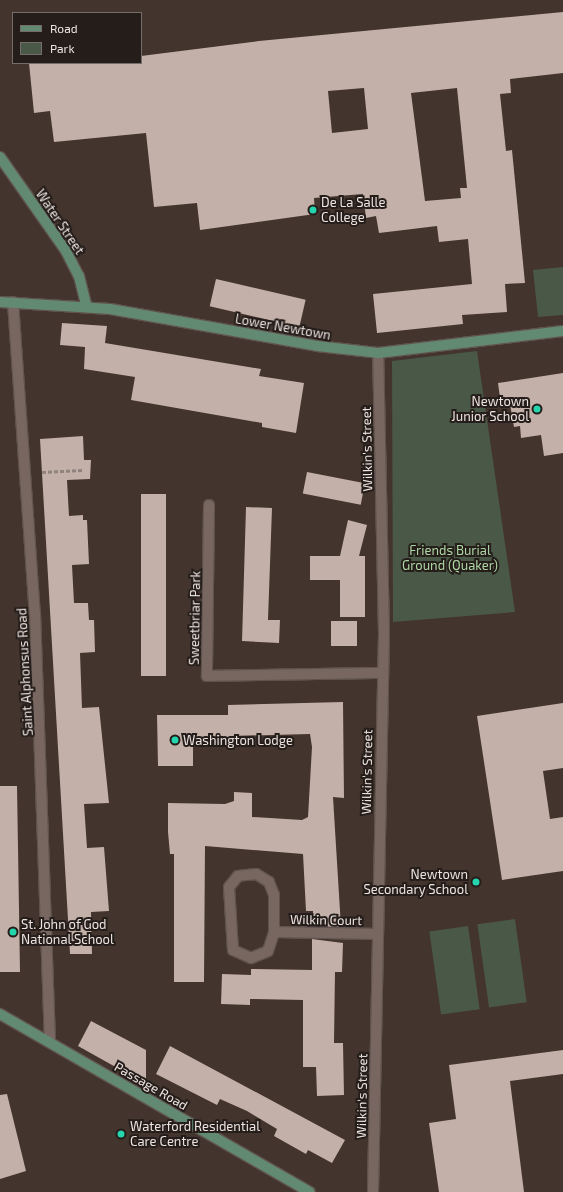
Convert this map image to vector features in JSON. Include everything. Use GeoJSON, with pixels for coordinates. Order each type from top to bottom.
{"type":"FeatureCollection","features":[{"type":"Feature","properties":{"kind":"street","name":"Water Street"},"geometry":{"type":"LineString","coordinates":[[0,157],[66,251],[79,276],[86,307]]}},
{"type":"Feature","properties":{"kind":"street","name":"Lower Newtown"},"geometry":{"type":"LineString","coordinates":[[0,302],[86,307],[317,346],[378,353],[563,331]]}},
{"type":"Feature","properties":{"kind":"street","name":"Saint Alphonsus Road"},"geometry":{"type":"LineString","coordinates":[[13,302],[26,473],[40,713],[50,1042]]}},
{"type":"Feature","properties":{"kind":"street","name":"Wilkin's Street"},"geometry":{"type":"LineString","coordinates":[[373,1192],[382,673],[378,353]]}},
{"type":"Feature","properties":{"kind":"street","name":"Sweetbriar Park"},"geometry":{"type":"LineString","coordinates":[[210,505],[207,676],[382,673]]}},
{"type":"Feature","properties":{"kind":"street","name":"Wilkin Court"},"geometry":{"type":"LineString","coordinates":[[256,874],[268,882],[274,895],[274,932],[268,951],[250,958],[233,950],[229,887],[238,876],[256,874]]}},
{"type":"Feature","properties":{"kind":"street","name":"Wilkin Court"},"geometry":{"type":"LineString","coordinates":[[274,932],[378,934]]}},
{"type":"Feature","properties":{"kind":"street","name":"Passage Road"},"geometry":{"type":"LineString","coordinates":[[0,1014],[310,1192]]}},
{"type":"Feature","properties":{"kind":"path"},"geometry":{"type":"LineString","coordinates":[[26,473],[82,470]]}},
{"type":"Feature","properties":{"kind":"green space"},"geometry":{"type":"Polygon","coordinates":[[[563,267],[563,315],[538,317],[533,270],[563,267]]]}},
{"type":"Feature","properties":{"kind":"green space","name":"Friends Burial Ground (Quaker)"},"geometry":{"type":"Polygon","coordinates":[[[477,351],[515,612],[393,622],[392,361],[477,351]]]}},
{"type":"Feature","properties":{"kind":"green space"},"geometry":{"type":"Polygon","coordinates":[[[515,919],[527,1002],[489,1007],[477,924],[515,919]]]}},
{"type":"Feature","properties":{"kind":"green space"},"geometry":{"type":"Polygon","coordinates":[[[468,926],[480,1009],[441,1015],[429,931],[468,926]]]}},
{"type":"Feature","properties":{"kind":"building"},"geometry":{"type":"Polygon","coordinates":[[[563,12],[563,73],[510,79],[511,93],[500,94],[506,151],[512,150],[525,283],[505,284],[507,312],[462,315],[463,324],[377,333],[373,294],[472,284],[468,239],[439,242],[437,226],[379,233],[376,216],[366,218],[363,194],[314,198],[315,214],[200,230],[197,203],[154,207],[146,133],[54,142],[50,111],[34,113],[29,64],[142,64],[142,56],[259,41],[563,12]],[[364,88],[328,91],[332,133],[368,129],[364,88]],[[457,88],[411,93],[425,201],[461,198],[460,188],[467,188],[457,88]]]}},
{"type":"Feature","properties":{"kind":"building"},"geometry":{"type":"Polygon","coordinates":[[[216,279],[306,300],[299,327],[210,306],[216,279]]]}},
{"type":"Feature","properties":{"kind":"building"},"geometry":{"type":"Polygon","coordinates":[[[62,323],[107,326],[105,343],[261,369],[259,376],[304,383],[296,433],[262,427],[262,423],[131,400],[135,377],[84,369],[85,347],[60,345],[62,323]]]}},
{"type":"Feature","properties":{"kind":"building","name":"Newtown Junior School"},"geometry":{"type":"Polygon","coordinates":[[[563,373],[563,453],[544,456],[541,435],[521,438],[520,426],[514,427],[510,404],[501,405],[498,383],[563,373]]]}},
{"type":"Feature","properties":{"kind":"building"},"geometry":{"type":"Polygon","coordinates":[[[83,436],[84,460],[91,460],[90,479],[67,480],[69,516],[83,515],[83,520],[87,520],[89,564],[72,565],[74,603],[88,603],[89,620],[94,620],[95,652],[80,653],[82,708],[99,707],[109,803],[84,804],[87,848],[104,847],[109,911],[91,912],[92,954],[70,954],[40,439],[83,436]]]}},
{"type":"Feature","properties":{"kind":"building"},"geometry":{"type":"Polygon","coordinates":[[[307,472],[365,483],[361,505],[303,494],[307,472]]]}},
{"type":"Feature","properties":{"kind":"building"},"geometry":{"type":"Polygon","coordinates":[[[141,494],[166,494],[166,676],[141,676],[141,494]]]}},
{"type":"Feature","properties":{"kind":"building"},"geometry":{"type":"Polygon","coordinates":[[[246,507],[272,508],[268,620],[280,620],[279,643],[242,641],[246,507]]]}},
{"type":"Feature","properties":{"kind":"building"},"geometry":{"type":"Polygon","coordinates":[[[348,520],[367,525],[359,556],[365,556],[365,617],[340,617],[340,580],[310,580],[310,556],[340,556],[348,520]]]}},
{"type":"Feature","properties":{"kind":"building"},"geometry":{"type":"Polygon","coordinates":[[[331,621],[357,621],[357,646],[331,646],[331,621]]]}},
{"type":"Feature","properties":{"kind":"building"},"geometry":{"type":"Polygon","coordinates":[[[343,702],[344,798],[333,797],[341,927],[313,926],[313,911],[306,911],[303,854],[205,846],[204,982],[174,982],[174,854],[170,854],[168,803],[225,804],[234,801],[234,792],[252,793],[252,817],[302,820],[308,817],[312,747],[310,734],[231,736],[231,744],[193,744],[193,766],[158,766],[157,715],[228,715],[228,705],[343,702]]]}},
{"type":"Feature","properties":{"kind":"building"},"geometry":{"type":"Polygon","coordinates":[[[563,703],[563,768],[543,771],[550,819],[563,817],[563,871],[502,880],[477,716],[563,703]]]}},
{"type":"Feature","properties":{"kind":"building"},"geometry":{"type":"Polygon","coordinates":[[[0,786],[17,786],[20,972],[0,972],[0,786]]]}},
{"type":"Feature","properties":{"kind":"building"},"geometry":{"type":"Polygon","coordinates":[[[312,939],[343,943],[342,972],[335,972],[334,1043],[343,1043],[344,1095],[317,1096],[316,1067],[303,1067],[303,1000],[250,999],[250,1005],[221,1004],[222,974],[251,975],[251,969],[312,970],[312,939]]]}},
{"type":"Feature","properties":{"kind":"building"},"geometry":{"type":"Polygon","coordinates":[[[91,1021],[146,1050],[146,1084],[78,1046],[91,1021]]]}},
{"type":"Feature","properties":{"kind":"building"},"geometry":{"type":"Polygon","coordinates":[[[170,1046],[345,1140],[332,1163],[308,1150],[306,1154],[274,1136],[277,1129],[247,1111],[220,1099],[217,1105],[156,1074],[170,1046]]]}},
{"type":"Feature","properties":{"kind":"building"},"geometry":{"type":"Polygon","coordinates":[[[563,1050],[563,1074],[510,1081],[524,1192],[439,1192],[429,1123],[456,1119],[449,1065],[563,1050]]]}},
{"type":"Feature","properties":{"kind":"building"},"geometry":{"type":"Polygon","coordinates":[[[7,1094],[26,1171],[0,1179],[0,1095],[7,1094]]]}},
{"type":"Feature","properties":{"kind":"place","name":"De La Salle College"},"geometry":{"type":"Point","coordinates":[313,210]}},
{"type":"Feature","properties":{"kind":"place","name":"Newtown Junior School"},"geometry":{"type":"Point","coordinates":[537,409]}},
{"type":"Feature","properties":{"kind":"place","name":"Washington Lodge"},"geometry":{"type":"Point","coordinates":[175,740]}},
{"type":"Feature","properties":{"kind":"place","name":"Newtown Secondary School"},"geometry":{"type":"Point","coordinates":[476,882]}},
{"type":"Feature","properties":{"kind":"place","name":"St. John of God National School"},"geometry":{"type":"Point","coordinates":[13,932]}},
{"type":"Feature","properties":{"kind":"place","name":"Waterford Residential Care Centre"},"geometry":{"type":"Point","coordinates":[121,1134]}}]}
